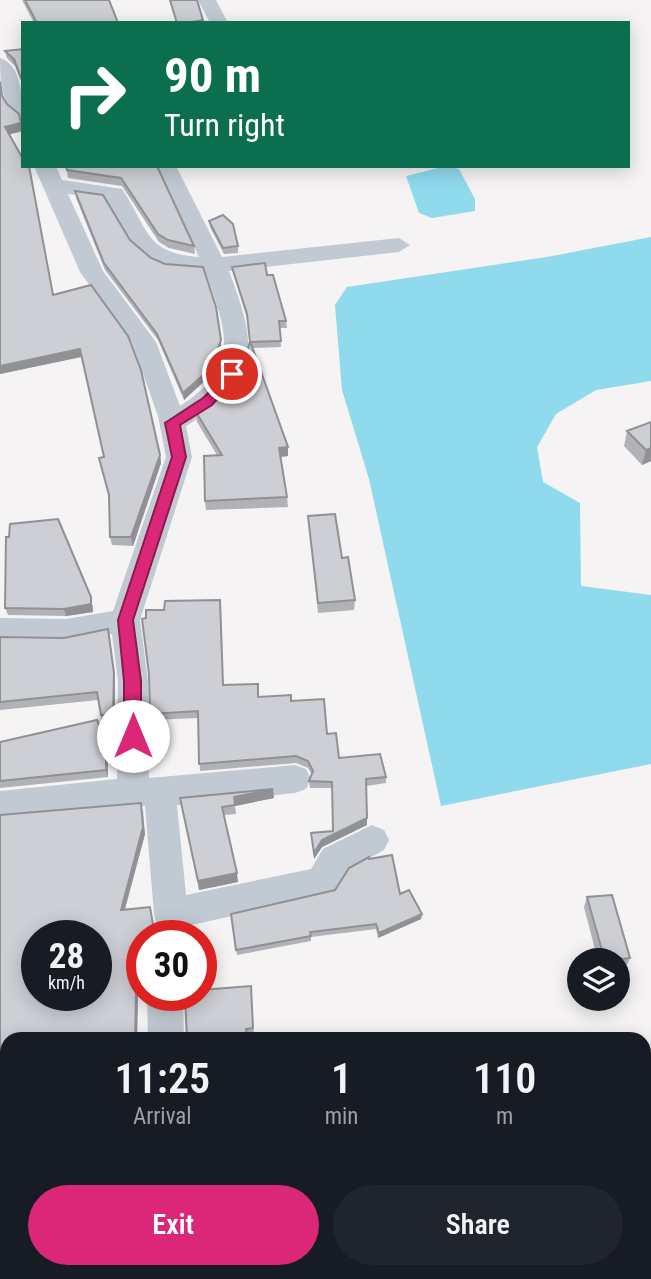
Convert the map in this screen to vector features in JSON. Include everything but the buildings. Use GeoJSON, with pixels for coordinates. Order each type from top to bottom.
{"type":"FeatureCollection","features":[{"type":"Feature","properties":{"kind":"street"},"geometry":{"type":"LineString","coordinates":[[207,0],[218,21]]}},
{"type":"Feature","properties":{"kind":"street"},"geometry":{"type":"LineString","coordinates":[[21,64],[1,66],[21,110]]}},
{"type":"Feature","properties":{"kind":"street"},"geometry":{"type":"LineString","coordinates":[[165,168],[216,265],[237,350],[232,374],[207,401],[172,423]]}},
{"type":"Feature","properties":{"kind":"street"},"geometry":{"type":"LineString","coordinates":[[50,176],[114,194],[151,253],[183,265],[216,265],[399,245]]}},
{"type":"Feature","properties":{"kind":"street"},"geometry":{"type":"LineString","coordinates":[[50,176],[92,272],[144,342],[172,423],[179,457],[125,620],[146,792],[173,920]]}},
{"type":"Feature","properties":{"kind":"street"},"geometry":{"type":"LineString","coordinates":[[0,630],[66,631],[125,620]]}},
{"type":"Feature","properties":{"kind":"street"},"geometry":{"type":"LineString","coordinates":[[0,805],[295,779]]}},
{"type":"Feature","properties":{"kind":"street"},"geometry":{"type":"LineString","coordinates":[[191,920],[322,882],[335,860],[372,840]]}},
{"type":"Feature","properties":{"kind":"street"},"geometry":{"type":"LineString","coordinates":[[165,1011],[166,1032]]}},
{"type":"Feature","properties":{"kind":"water"},"geometry":{"type":"Polygon","coordinates":[[[438,168],[459,169],[475,199],[475,211],[432,218],[419,213],[406,176],[438,168]]]}},
{"type":"Feature","properties":{"kind":"water"},"geometry":{"type":"Polygon","coordinates":[[[651,237],[651,381],[596,390],[556,414],[537,447],[543,482],[580,503],[581,586],[651,595],[651,764],[441,806],[369,479],[342,390],[335,305],[347,287],[547,257],[651,237]]]}},
{"type":"Feature","properties":{"kind":"route"},"geometry":{"type":"LineString","coordinates":[[133,736],[132,681],[125,620],[140,568],[179,457],[172,423],[207,401],[232,374]]}}]}
